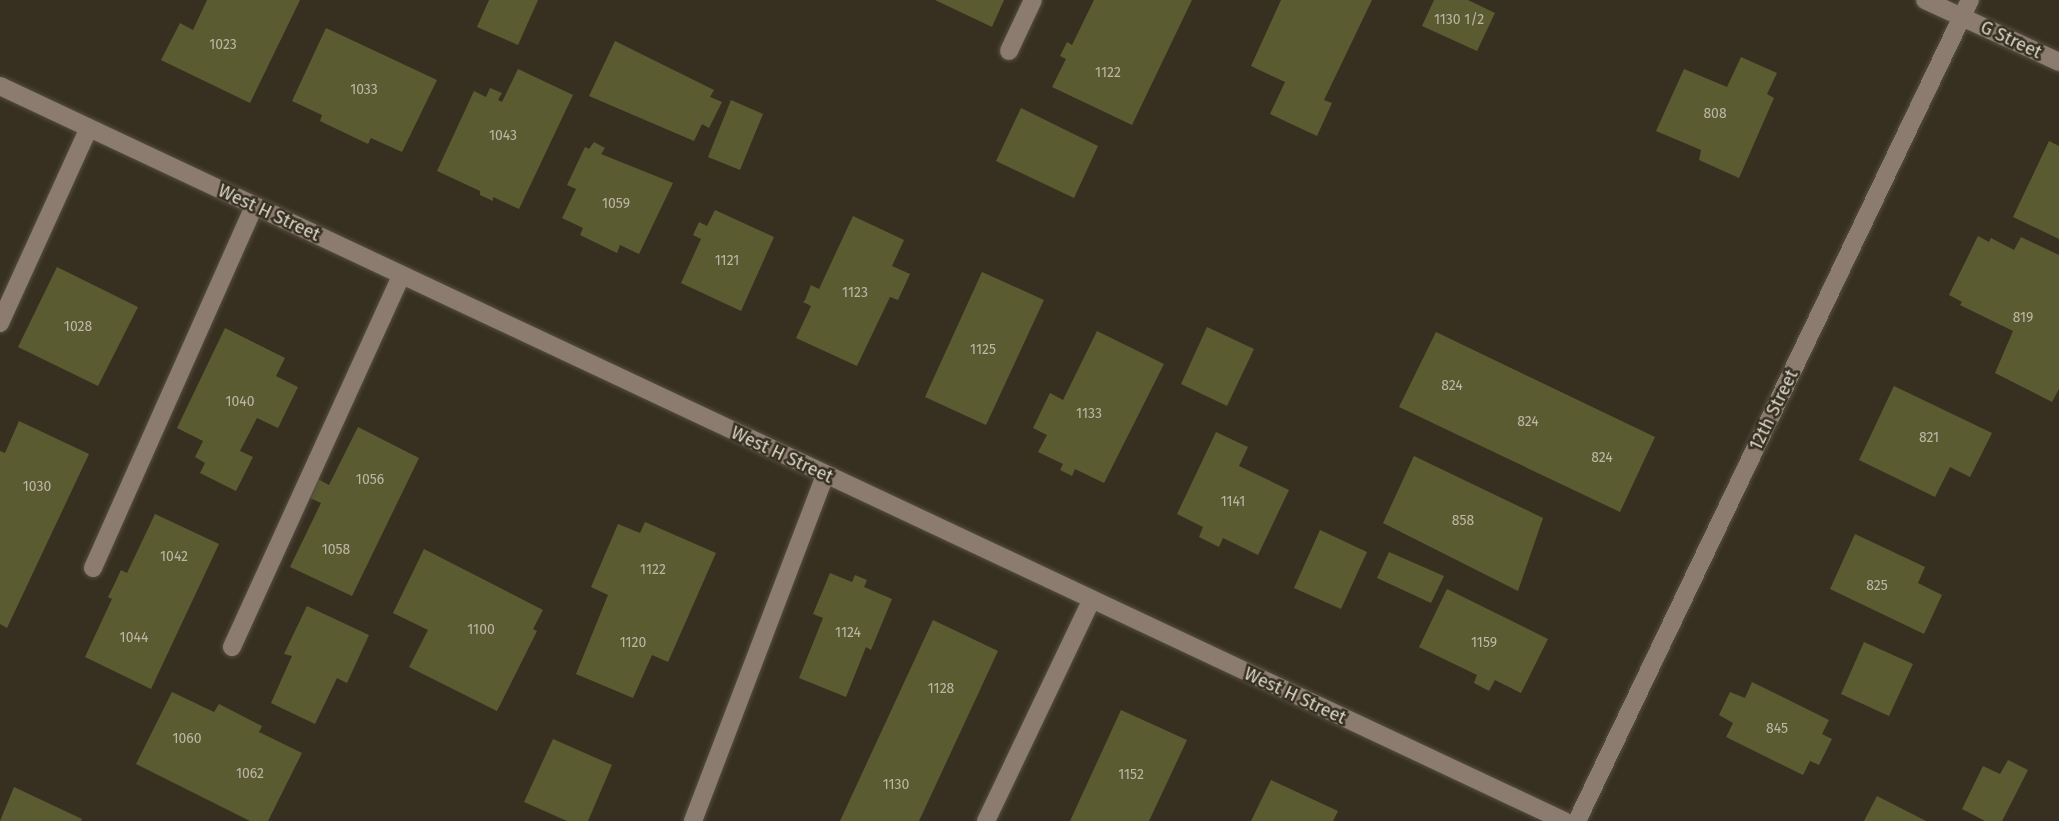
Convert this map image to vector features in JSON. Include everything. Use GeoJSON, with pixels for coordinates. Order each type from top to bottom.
{"type":"FeatureCollection","features":[{"type":"Feature","properties":{"kind":"street"},"geometry":{"type":"LineString","coordinates":[[1009,51],[1033,0]]}},
{"type":"Feature","properties":{"kind":"street","name":"G Street"},"geometry":{"type":"LineString","coordinates":[[1925,0],[2059,62]]}},
{"type":"Feature","properties":{"kind":"street","name":"12th Street"},"geometry":{"type":"LineString","coordinates":[[1577,821],[1970,0]]}},
{"type":"Feature","properties":{"kind":"street","name":"West H Street"},"geometry":{"type":"LineString","coordinates":[[0,86],[1564,821]]}},
{"type":"Feature","properties":{"kind":"street"},"geometry":{"type":"LineString","coordinates":[[0,323],[89,128]]}},
{"type":"Feature","properties":{"kind":"street"},"geometry":{"type":"LineString","coordinates":[[93,568],[254,206]]}},
{"type":"Feature","properties":{"kind":"street"},"geometry":{"type":"LineString","coordinates":[[232,646],[401,276]]}},
{"type":"Feature","properties":{"kind":"street"},"geometry":{"type":"LineString","coordinates":[[693,821],[825,475]]}},
{"type":"Feature","properties":{"kind":"street"},"geometry":{"type":"LineString","coordinates":[[985,821],[1091,600]]}},
{"type":"Feature","properties":{"kind":"building"},"geometry":{"type":"Polygon","coordinates":[[[207,0],[300,0],[250,103],[161,60],[180,23],[193,30],[207,0]]]}},
{"type":"Feature","properties":{"kind":"building"},"geometry":{"type":"Polygon","coordinates":[[[489,0],[538,0],[518,45],[477,27],[489,0]]]}},
{"type":"Feature","properties":{"kind":"building"},"geometry":{"type":"Polygon","coordinates":[[[935,0],[1004,0],[992,27],[935,0]]]}},
{"type":"Feature","properties":{"kind":"building"},"geometry":{"type":"Polygon","coordinates":[[[1094,0],[1192,0],[1132,125],[1052,87],[1066,59],[1060,56],[1067,42],[1072,45],[1094,0]]]}},
{"type":"Feature","properties":{"kind":"building"},"geometry":{"type":"Polygon","coordinates":[[[1281,0],[1372,0],[1324,100],[1332,103],[1317,136],[1270,114],[1285,82],[1251,66],[1281,0]]]}},
{"type":"Feature","properties":{"kind":"building"},"geometry":{"type":"Polygon","coordinates":[[[1434,0],[1468,0],[1495,13],[1477,51],[1422,26],[1434,0]]]}},
{"type":"Feature","properties":{"kind":"building"},"geometry":{"type":"Polygon","coordinates":[[[326,28],[437,80],[402,152],[371,138],[368,144],[320,121],[322,115],[292,101],[326,28]]]}},
{"type":"Feature","properties":{"kind":"building"},"geometry":{"type":"Polygon","coordinates":[[[615,41],[714,90],[710,97],[722,102],[709,128],[702,124],[694,141],[589,96],[615,41]]]}},
{"type":"Feature","properties":{"kind":"building"},"geometry":{"type":"Polygon","coordinates":[[[1741,57],[1777,73],[1767,94],[1774,98],[1739,178],[1699,160],[1701,150],[1656,131],[1684,69],[1727,87],[1741,57]]]}},
{"type":"Feature","properties":{"kind":"building"},"geometry":{"type":"Polygon","coordinates":[[[518,69],[573,95],[519,209],[493,197],[493,201],[480,195],[480,191],[437,171],[474,91],[486,97],[490,88],[502,93],[498,100],[502,102],[518,69]]]}},
{"type":"Feature","properties":{"kind":"building"},"geometry":{"type":"Polygon","coordinates":[[[731,100],[763,114],[740,170],[708,157],[731,100]]]}},
{"type":"Feature","properties":{"kind":"building"},"geometry":{"type":"Polygon","coordinates":[[[1021,108],[1098,146],[1074,198],[996,161],[1021,108]]]}},
{"type":"Feature","properties":{"kind":"building"},"geometry":{"type":"Polygon","coordinates":[[[2049,141],[2059,146],[2059,239],[2013,217],[2049,141]]]}},
{"type":"Feature","properties":{"kind":"building"},"geometry":{"type":"Polygon","coordinates":[[[594,142],[605,148],[601,154],[673,183],[639,254],[620,245],[617,253],[580,235],[583,228],[562,218],[576,189],[567,185],[585,147],[589,149],[594,142]]]}},
{"type":"Feature","properties":{"kind":"building"},"geometry":{"type":"Polygon","coordinates":[[[715,210],[774,237],[741,311],[681,283],[701,239],[693,235],[699,222],[707,226],[715,210]]]}},
{"type":"Feature","properties":{"kind":"building"},"geometry":{"type":"Polygon","coordinates":[[[853,216],[904,240],[892,266],[910,274],[898,300],[890,297],[857,366],[796,338],[811,306],[803,302],[811,285],[819,289],[853,216]]]}},
{"type":"Feature","properties":{"kind":"building"},"geometry":{"type":"Polygon","coordinates":[[[1978,236],[1989,242],[1991,238],[2014,250],[2021,237],[2059,255],[2059,389],[2052,402],[1995,373],[2013,331],[1960,305],[1962,302],[1949,295],[1978,236]]]}},
{"type":"Feature","properties":{"kind":"building"},"geometry":{"type":"Polygon","coordinates":[[[57,267],[138,307],[98,386],[18,347],[57,267]]]}},
{"type":"Feature","properties":{"kind":"building"},"geometry":{"type":"Polygon","coordinates":[[[982,272],[1044,300],[986,425],[925,397],[982,272]]]}},
{"type":"Feature","properties":{"kind":"building"},"geometry":{"type":"Polygon","coordinates":[[[1207,327],[1254,349],[1227,406],[1181,384],[1207,327]]]}},
{"type":"Feature","properties":{"kind":"building"},"geometry":{"type":"Polygon","coordinates":[[[225,328],[285,358],[276,376],[298,387],[278,428],[257,418],[240,451],[253,457],[236,491],[200,473],[205,463],[195,457],[203,441],[177,428],[225,328]]]}},
{"type":"Feature","properties":{"kind":"building"},"geometry":{"type":"Polygon","coordinates":[[[1097,331],[1164,364],[1104,483],[1075,469],[1072,476],[1060,470],[1063,464],[1038,452],[1047,435],[1033,428],[1050,393],[1063,400],[1097,331]]]}},
{"type":"Feature","properties":{"kind":"building"},"geometry":{"type":"Polygon","coordinates":[[[1436,332],[1655,437],[1620,512],[1399,407],[1436,332]]]}},
{"type":"Feature","properties":{"kind":"building"},"geometry":{"type":"Polygon","coordinates":[[[1894,386],[1992,433],[1970,477],[1950,467],[1935,497],[1859,460],[1894,386]]]}},
{"type":"Feature","properties":{"kind":"building"},"geometry":{"type":"Polygon","coordinates":[[[19,421],[89,454],[7,628],[0,624],[0,451],[5,453],[19,421]]]}},
{"type":"Feature","properties":{"kind":"building"},"geometry":{"type":"Polygon","coordinates":[[[358,427],[419,458],[352,596],[290,567],[321,503],[310,498],[318,479],[329,485],[358,427]]]}},
{"type":"Feature","properties":{"kind":"building"},"geometry":{"type":"Polygon","coordinates":[[[1216,432],[1248,447],[1239,466],[1289,490],[1258,555],[1223,538],[1219,547],[1199,537],[1203,527],[1177,514],[1216,432]]]}},
{"type":"Feature","properties":{"kind":"building"},"geometry":{"type":"Polygon","coordinates":[[[1414,456],[1543,518],[1518,591],[1383,523],[1414,456]]]}},
{"type":"Feature","properties":{"kind":"building"},"geometry":{"type":"Polygon","coordinates":[[[155,514],[219,544],[151,689],[85,657],[112,599],[108,597],[121,570],[127,573],[155,514]]]}},
{"type":"Feature","properties":{"kind":"building"},"geometry":{"type":"Polygon","coordinates":[[[645,522],[716,553],[668,662],[652,655],[633,698],[576,674],[608,595],[591,587],[618,524],[640,533],[645,522]]]}},
{"type":"Feature","properties":{"kind":"building"},"geometry":{"type":"Polygon","coordinates":[[[1320,530],[1367,552],[1341,609],[1294,588],[1320,530]]]}},
{"type":"Feature","properties":{"kind":"building"},"geometry":{"type":"Polygon","coordinates":[[[1855,534],[1925,567],[1918,583],[1942,595],[1924,634],[1830,589],[1855,534]]]}},
{"type":"Feature","properties":{"kind":"building"},"geometry":{"type":"Polygon","coordinates":[[[424,549],[543,610],[533,629],[537,631],[497,711],[409,667],[428,630],[393,613],[424,549]]]}},
{"type":"Feature","properties":{"kind":"building"},"geometry":{"type":"Polygon","coordinates":[[[1389,552],[1444,576],[1431,603],[1377,578],[1389,552]]]}},
{"type":"Feature","properties":{"kind":"building"},"geometry":{"type":"Polygon","coordinates":[[[830,573],[852,582],[855,575],[867,580],[864,587],[892,599],[871,650],[866,647],[846,697],[799,678],[823,618],[813,614],[830,573]]]}},
{"type":"Feature","properties":{"kind":"building"},"geometry":{"type":"Polygon","coordinates":[[[1447,589],[1548,639],[1521,693],[1495,680],[1489,691],[1474,683],[1477,675],[1419,647],[1447,589]]]}},
{"type":"Feature","properties":{"kind":"building"},"geometry":{"type":"Polygon","coordinates":[[[307,606],[369,635],[347,683],[337,678],[315,724],[271,703],[292,656],[284,654],[307,606]]]}},
{"type":"Feature","properties":{"kind":"building"},"geometry":{"type":"Polygon","coordinates":[[[933,620],[998,651],[919,821],[840,821],[933,620]]]}},
{"type":"Feature","properties":{"kind":"building"},"geometry":{"type":"Polygon","coordinates":[[[1864,642],[1913,664],[1889,716],[1841,694],[1864,642]]]}},
{"type":"Feature","properties":{"kind":"building"},"geometry":{"type":"Polygon","coordinates":[[[1752,682],[1829,720],[1822,734],[1832,739],[1819,765],[1810,761],[1803,775],[1726,737],[1733,723],[1719,715],[1730,692],[1745,698],[1752,682]]]}},
{"type":"Feature","properties":{"kind":"building"},"geometry":{"type":"Polygon","coordinates":[[[172,692],[214,712],[219,704],[262,726],[259,732],[302,753],[268,821],[250,821],[136,764],[172,692]]]}},
{"type":"Feature","properties":{"kind":"building"},"geometry":{"type":"Polygon","coordinates":[[[1121,710],[1187,740],[1149,821],[1070,821],[1121,710]]]}},
{"type":"Feature","properties":{"kind":"building"},"geometry":{"type":"Polygon","coordinates":[[[553,739],[612,765],[588,821],[567,821],[524,802],[553,739]]]}},
{"type":"Feature","properties":{"kind":"building"},"geometry":{"type":"Polygon","coordinates":[[[2008,760],[2028,770],[2002,821],[1985,821],[1962,809],[1983,766],[2000,774],[2008,760]]]}},
{"type":"Feature","properties":{"kind":"building"},"geometry":{"type":"Polygon","coordinates":[[[1271,780],[1338,811],[1333,821],[1251,821],[1271,780]]]}},
{"type":"Feature","properties":{"kind":"building"},"geometry":{"type":"Polygon","coordinates":[[[14,787],[82,819],[0,821],[14,787]]]}},
{"type":"Feature","properties":{"kind":"building"},"geometry":{"type":"Polygon","coordinates":[[[1877,796],[1926,821],[1864,821],[1877,796]]]}}]}
